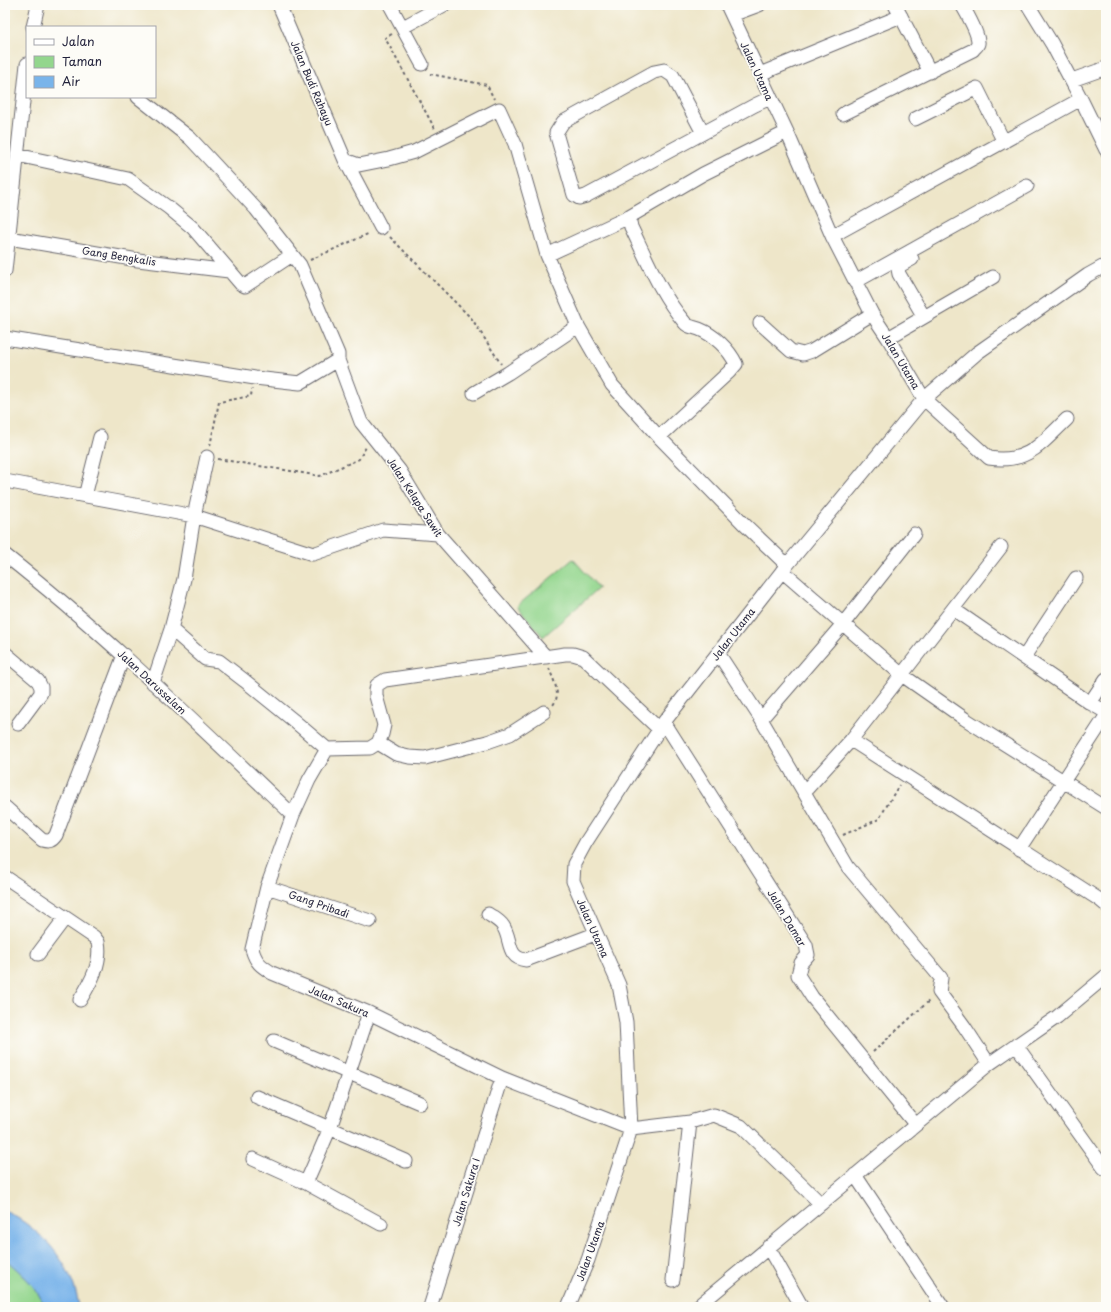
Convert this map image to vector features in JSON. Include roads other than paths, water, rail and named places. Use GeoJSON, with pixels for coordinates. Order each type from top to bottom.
{"type":"FeatureCollection","features":[{"type":"Feature","properties":{"kind":"street"},"geometry":{"type":"LineString","coordinates":[[36,26],[38,5]]}},
{"type":"Feature","properties":{"kind":"street","name":"Jalan Budi Rahayu"},"geometry":{"type":"LineString","coordinates":[[279,5],[345,160],[381,228]]}},
{"type":"Feature","properties":{"kind":"street"},"geometry":{"type":"LineString","coordinates":[[390,5],[422,64]]}},
{"type":"Feature","properties":{"kind":"street"},"geometry":{"type":"LineString","coordinates":[[403,27],[444,5]]}},
{"type":"Feature","properties":{"kind":"street"},"geometry":{"type":"LineString","coordinates":[[729,10],[759,5]]}},
{"type":"Feature","properties":{"kind":"street"},"geometry":{"type":"LineString","coordinates":[[843,114],[973,50],[978,45],[979,41],[962,5]]}},
{"type":"Feature","properties":{"kind":"street"},"geometry":{"type":"LineString","coordinates":[[1028,5],[1072,80],[1106,150]]}},
{"type":"Feature","properties":{"kind":"street","name":"Jalan Utama"},"geometry":{"type":"LineString","coordinates":[[568,1307],[588,1260],[631,1129],[626,1022],[619,985],[572,881],[574,864],[586,842],[662,725],[784,568],[924,400],[888,338],[872,314],[832,236],[760,74],[729,10]]}},
{"type":"Feature","properties":{"kind":"street"},"geometry":{"type":"LineString","coordinates":[[760,74],[898,11],[930,72]]}},
{"type":"Feature","properties":{"kind":"street"},"geometry":{"type":"LineString","coordinates":[[1072,80],[1106,68]]}},
{"type":"Feature","properties":{"kind":"street"},"geometry":{"type":"LineString","coordinates":[[703,133],[673,76],[664,70],[654,72],[563,122],[556,133],[574,195],[579,198],[586,196],[770,98]]}},
{"type":"Feature","properties":{"kind":"street"},"geometry":{"type":"LineString","coordinates":[[5,271],[26,73]]}},
{"type":"Feature","properties":{"kind":"street"},"geometry":{"type":"LineString","coordinates":[[915,118],[977,88],[1004,142]]}},
{"type":"Feature","properties":{"kind":"street","name":"Jalan Kelapa Sawit"},"geometry":{"type":"LineString","coordinates":[[139,98],[190,138],[256,209],[296,260],[338,354],[338,360],[361,422],[400,471],[438,534],[546,657]]}},
{"type":"Feature","properties":{"kind":"street"},"geometry":{"type":"LineString","coordinates":[[832,236],[1081,99]]}},
{"type":"Feature","properties":{"kind":"street"},"geometry":{"type":"LineString","coordinates":[[345,160],[359,165],[414,152],[499,109],[515,144],[547,255],[578,326],[612,385],[659,437],[743,523],[784,568],[843,624],[902,675],[964,718],[1106,808]]}},
{"type":"Feature","properties":{"kind":"street"},"geometry":{"type":"LineString","coordinates":[[547,255],[628,217],[703,174],[786,132]]}},
{"type":"Feature","properties":{"kind":"street"},"geometry":{"type":"LineString","coordinates":[[17,155],[128,179],[170,208],[193,228],[229,271],[241,284],[245,286],[296,260]]}},
{"type":"Feature","properties":{"kind":"street"},"geometry":{"type":"LineString","coordinates":[[855,282],[1027,186]]}},
{"type":"Feature","properties":{"kind":"street"},"geometry":{"type":"LineString","coordinates":[[628,217],[631,227],[661,288],[686,325],[699,329],[713,336],[732,355],[736,364],[659,437]]}},
{"type":"Feature","properties":{"kind":"street"},"geometry":{"type":"LineString","coordinates":[[924,317],[902,280],[898,269],[901,265],[978,220]]}},
{"type":"Feature","properties":{"kind":"street","name":"Gang Bengkalis"},"geometry":{"type":"LineString","coordinates":[[7,246],[229,271]]}},
{"type":"Feature","properties":{"kind":"street"},"geometry":{"type":"LineString","coordinates":[[1067,419],[1036,449],[1020,457],[1002,460],[989,458],[924,400],[977,353],[1088,275],[1106,265]]}},
{"type":"Feature","properties":{"kind":"street"},"geometry":{"type":"LineString","coordinates":[[888,338],[993,277]]}},
{"type":"Feature","properties":{"kind":"street"},"geometry":{"type":"LineString","coordinates":[[760,323],[791,351],[803,354],[812,351],[872,314]]}},
{"type":"Feature","properties":{"kind":"street"},"geometry":{"type":"LineString","coordinates":[[474,393],[508,373],[578,326]]}},
{"type":"Feature","properties":{"kind":"street"},"geometry":{"type":"LineString","coordinates":[[5,338],[255,378],[300,382],[338,360]]}},
{"type":"Feature","properties":{"kind":"street"},"geometry":{"type":"LineString","coordinates":[[85,496],[100,437]]}},
{"type":"Feature","properties":{"kind":"street"},"geometry":{"type":"LineString","coordinates":[[153,683],[171,629],[184,579],[194,516],[207,457]]}},
{"type":"Feature","properties":{"kind":"street"},"geometry":{"type":"LineString","coordinates":[[5,481],[194,516],[313,554],[382,530],[438,534]]}},
{"type":"Feature","properties":{"kind":"street"},"geometry":{"type":"LineString","coordinates":[[761,719],[843,624],[914,534]]}},
{"type":"Feature","properties":{"kind":"street"},"geometry":{"type":"LineString","coordinates":[[804,792],[851,740],[1001,547]]}},
{"type":"Feature","properties":{"kind":"street","name":"Jalan Darussalam"},"geometry":{"type":"LineString","coordinates":[[5,555],[48,589],[124,655],[293,815]]}},
{"type":"Feature","properties":{"kind":"street"},"geometry":{"type":"LineString","coordinates":[[1024,657],[1076,578]]}},
{"type":"Feature","properties":{"kind":"street"},"geometry":{"type":"LineString","coordinates":[[953,609],[1090,703],[1106,712]]}},
{"type":"Feature","properties":{"kind":"street"},"geometry":{"type":"LineString","coordinates":[[171,629],[205,659],[219,661],[327,749],[370,748],[378,743],[384,725],[376,696],[376,690],[377,685],[385,680],[573,654],[583,657],[662,725]]}},
{"type":"Feature","properties":{"kind":"street"},"geometry":{"type":"LineString","coordinates":[[5,653],[38,681],[41,687],[42,693],[18,724]]}},
{"type":"Feature","properties":{"kind":"street"},"geometry":{"type":"LineString","coordinates":[[718,653],[761,719],[848,867],[941,978],[939,992],[989,1064]]}},
{"type":"Feature","properties":{"kind":"street"},"geometry":{"type":"LineString","coordinates":[[5,807],[42,840],[47,841],[53,839],[124,655]]}},
{"type":"Feature","properties":{"kind":"street"},"geometry":{"type":"LineString","coordinates":[[1090,703],[1106,679]]}},
{"type":"Feature","properties":{"kind":"street"},"geometry":{"type":"LineString","coordinates":[[378,743],[396,754],[424,758],[487,742],[510,734],[544,712]]}},
{"type":"Feature","properties":{"kind":"street"},"geometry":{"type":"LineString","coordinates":[[1019,849],[1106,716]]}},
{"type":"Feature","properties":{"kind":"street","name":"Jalan Damar"},"geometry":{"type":"LineString","coordinates":[[662,725],[806,945],[808,955],[801,964],[798,975],[812,997],[915,1124]]}},
{"type":"Feature","properties":{"kind":"street"},"geometry":{"type":"LineString","coordinates":[[851,740],[1106,905]]}},
{"type":"Feature","properties":{"kind":"street","name":"Jalan Sakura"},"geometry":{"type":"LineString","coordinates":[[327,749],[309,780],[293,815],[267,887],[252,949],[260,965],[272,973],[369,1013],[502,1078],[631,1129]]}},
{"type":"Feature","properties":{"kind":"street"},"geometry":{"type":"LineString","coordinates":[[5,877],[94,937],[98,942],[97,964],[93,978],[80,1000]]}},
{"type":"Feature","properties":{"kind":"street","name":"Gang Pribadi"},"geometry":{"type":"LineString","coordinates":[[267,887],[370,921]]}},
{"type":"Feature","properties":{"kind":"street"},"geometry":{"type":"LineString","coordinates":[[488,914],[504,926],[512,953],[519,959],[526,960],[595,934]]}},
{"type":"Feature","properties":{"kind":"street"},"geometry":{"type":"LineString","coordinates":[[38,954],[65,918]]}},
{"type":"Feature","properties":{"kind":"street"},"geometry":{"type":"LineString","coordinates":[[697,1307],[915,1124],[989,1064],[1057,1017],[1106,976]]}},
{"type":"Feature","properties":{"kind":"street"},"geometry":{"type":"LineString","coordinates":[[306,1183],[330,1128],[369,1013]]}},
{"type":"Feature","properties":{"kind":"street"},"geometry":{"type":"LineString","coordinates":[[274,1041],[420,1104]]}},
{"type":"Feature","properties":{"kind":"street"},"geometry":{"type":"LineString","coordinates":[[1016,1045],[1104,1168]]}},
{"type":"Feature","properties":{"kind":"street","name":"Jalan Sakura I"},"geometry":{"type":"LineString","coordinates":[[430,1307],[502,1078]]}},
{"type":"Feature","properties":{"kind":"street"},"geometry":{"type":"LineString","coordinates":[[257,1097],[406,1161]]}},
{"type":"Feature","properties":{"kind":"street"},"geometry":{"type":"LineString","coordinates":[[631,1129],[690,1122],[714,1115],[740,1126],[821,1204]]}},
{"type":"Feature","properties":{"kind":"street"},"geometry":{"type":"LineString","coordinates":[[673,1280],[690,1122]]}},
{"type":"Feature","properties":{"kind":"street"},"geometry":{"type":"LineString","coordinates":[[253,1158],[306,1183],[381,1224]]}},
{"type":"Feature","properties":{"kind":"street"},"geometry":{"type":"LineString","coordinates":[[855,1175],[943,1307]]}},
{"type":"Feature","properties":{"kind":"street"},"geometry":{"type":"LineString","coordinates":[[768,1247],[802,1307]]}},
{"type":"Feature","properties":{"kind":"water"},"geometry":{"type":"Polygon","coordinates":[[[5,1211],[32,1228],[44,1238],[54,1250],[70,1277],[76,1291],[79,1307],[45,1307],[33,1286],[5,1259],[5,1211]]]}}]}
